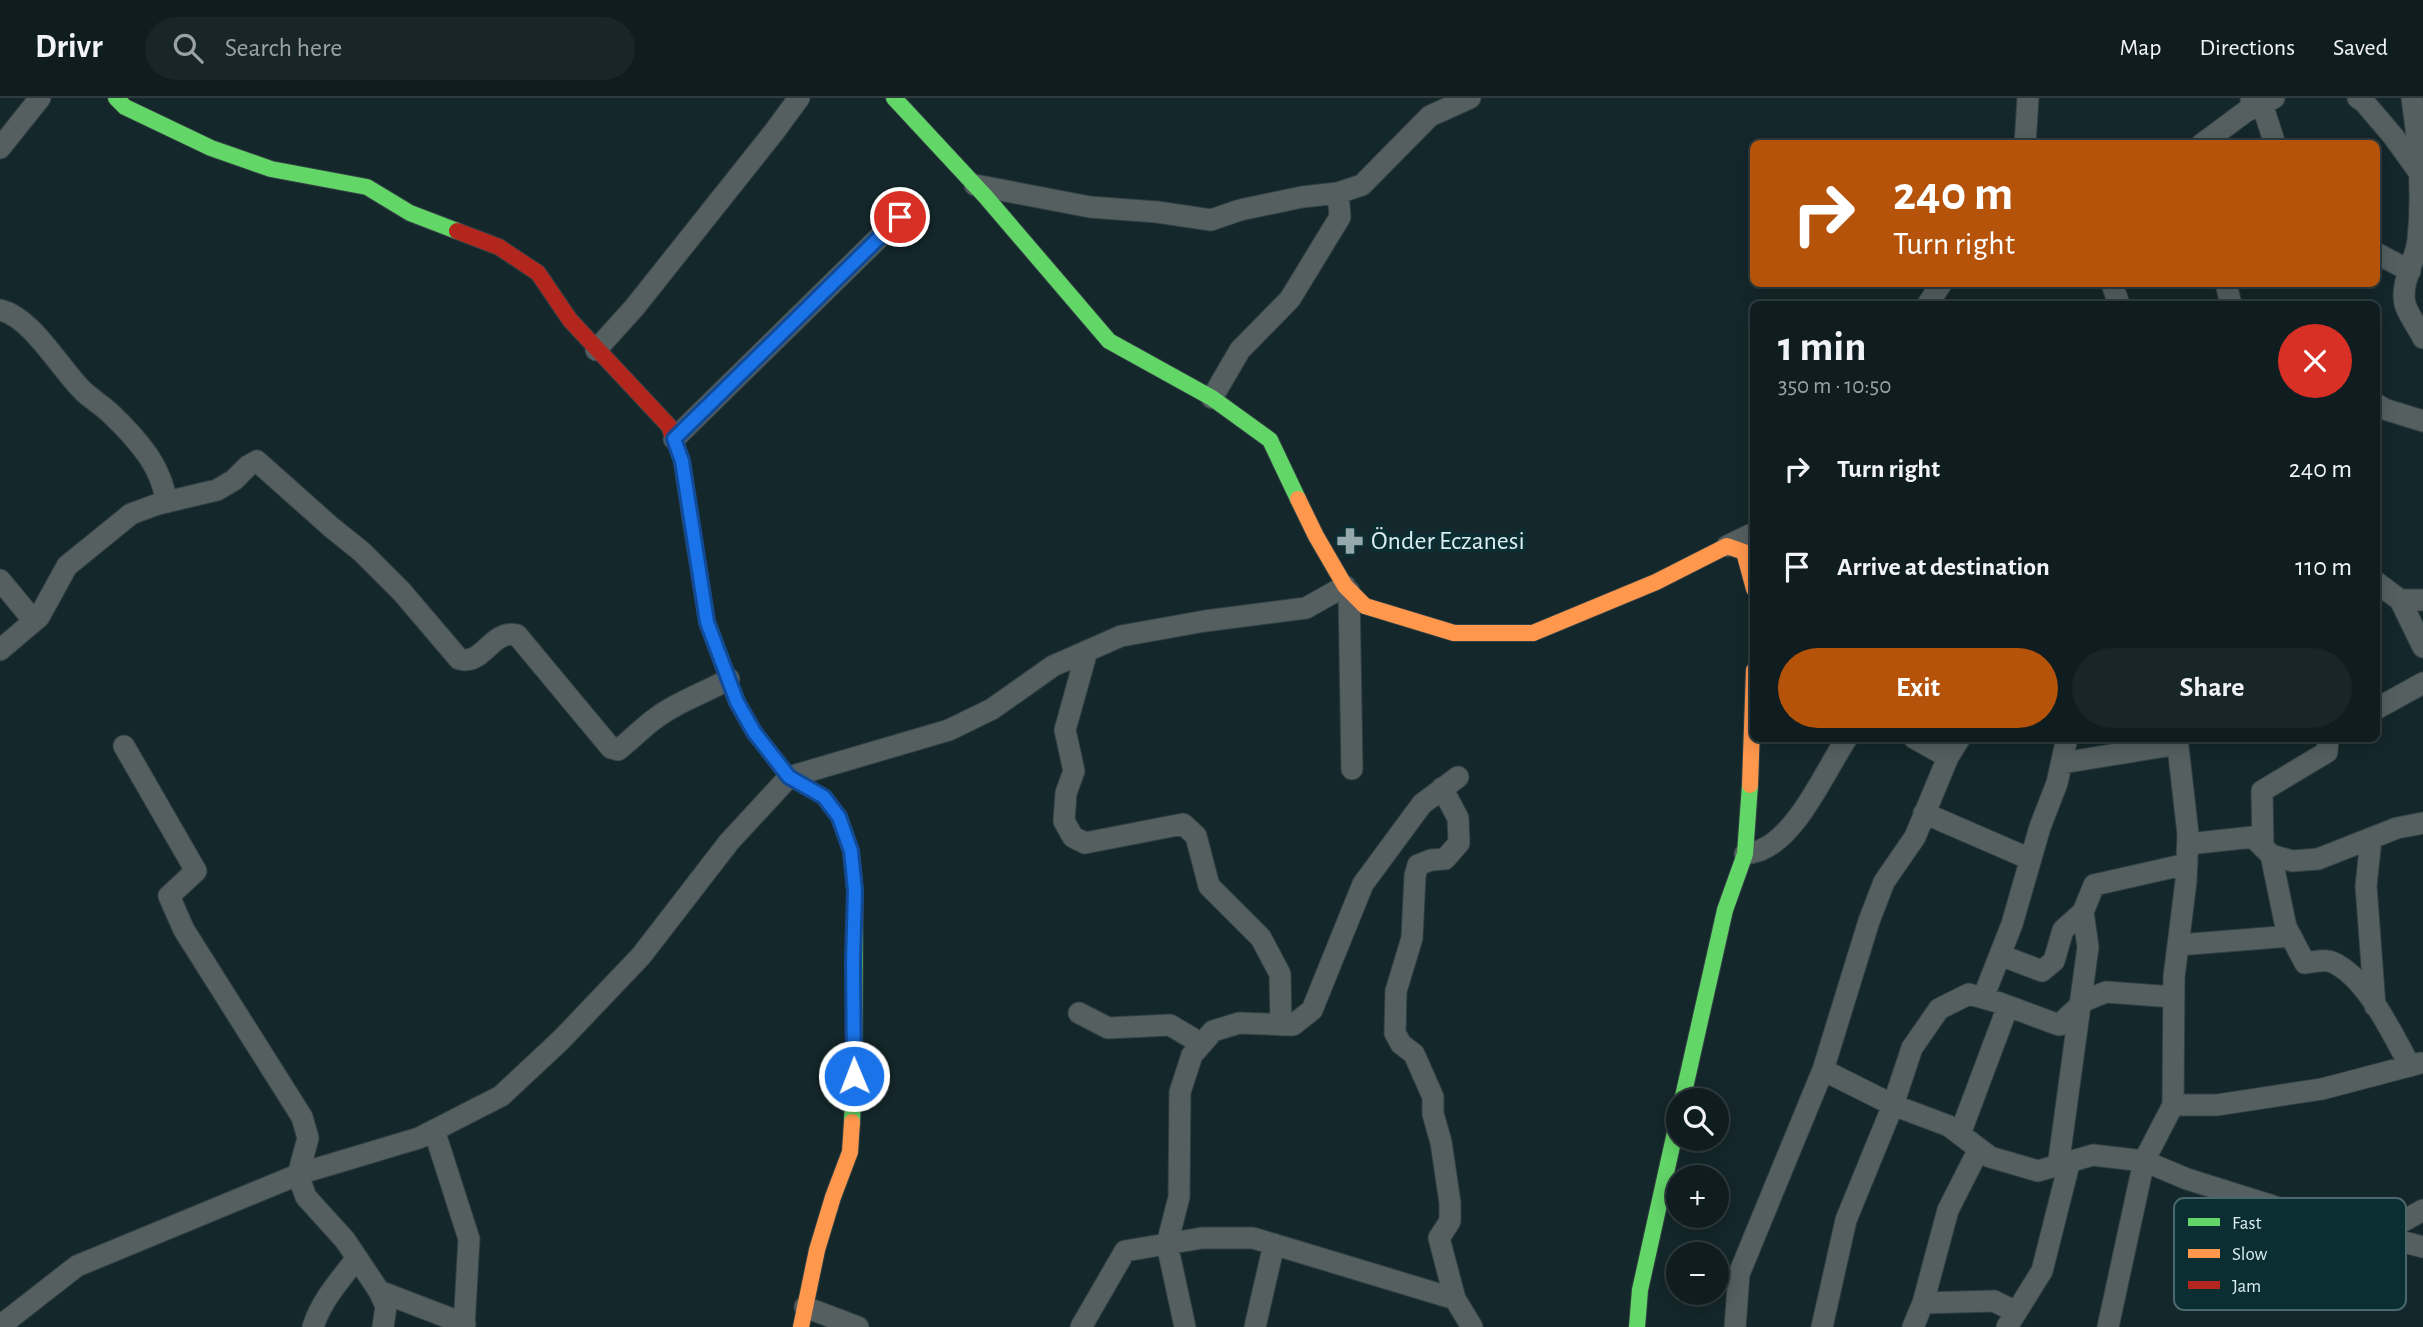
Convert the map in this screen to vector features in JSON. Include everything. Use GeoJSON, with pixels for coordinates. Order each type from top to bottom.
{"type":"FeatureCollection","features":[{"type":"Feature","properties":{"kind":"street"},"geometry":{"type":"LineString","coordinates":[[0,148],[40,98]]}},
{"type":"Feature","properties":{"kind":"street"},"geometry":{"type":"LineString","coordinates":[[116,98],[125,107],[211,148],[271,169],[367,187],[410,213],[499,247],[538,273],[570,320],[669,426],[682,461],[707,622],[737,702],[754,732],[789,777],[824,797],[839,817],[851,851],[855,891],[854,1076],[850,1152],[821,1237],[803,1317],[858,1327]]}},
{"type":"Feature","properties":{"kind":"street"},"geometry":{"type":"LineString","coordinates":[[596,350],[634,308],[799,98]]}},
{"type":"Feature","properties":{"kind":"street"},"geometry":{"type":"LineString","coordinates":[[894,98],[975,185],[1109,341],[1212,398],[1270,440],[1316,537],[1347,589],[1366,606],[1454,633],[1533,633],[1656,582],[1750,535]]}},
{"type":"Feature","properties":{"kind":"street"},"geometry":{"type":"LineString","coordinates":[[975,185],[1090,207],[1157,212],[1212,220],[1240,210],[1302,197],[1338,193],[1363,184],[1430,116],[1470,98]]}},
{"type":"Feature","properties":{"kind":"street"},"geometry":{"type":"LineString","coordinates":[[2025,140],[2028,98]]}},
{"type":"Feature","properties":{"kind":"street"},"geometry":{"type":"LineString","coordinates":[[2358,98],[2393,136],[2419,173]]}},
{"type":"Feature","properties":{"kind":"street"},"geometry":{"type":"LineString","coordinates":[[2412,98],[2418,136],[2420,206],[2418,244],[2405,288],[2405,304],[2423,338]]}},
{"type":"Feature","properties":{"kind":"street"},"geometry":{"type":"LineString","coordinates":[[2207,140],[2261,100],[2274,140]]}},
{"type":"Feature","properties":{"kind":"street"},"geometry":{"type":"LineString","coordinates":[[1212,398],[1240,350],[1290,299],[1340,217],[1338,193]]}},
{"type":"Feature","properties":{"kind":"street"},"geometry":{"type":"LineString","coordinates":[[674,439],[900,217]]}},
{"type":"Feature","properties":{"kind":"street"},"geometry":{"type":"LineString","coordinates":[[2380,255],[2410,271]]}},
{"type":"Feature","properties":{"kind":"street"},"geometry":{"type":"LineString","coordinates":[[0,310],[11,313],[32,330],[85,393],[125,429],[161,476],[167,502]]}},
{"type":"Feature","properties":{"kind":"street"},"geometry":{"type":"LineString","coordinates":[[2380,407],[2423,421]]}},
{"type":"Feature","properties":{"kind":"street"},"geometry":{"type":"LineString","coordinates":[[0,650],[39,617],[67,566],[131,514],[218,490],[257,461],[362,552],[394,584],[459,659],[468,662],[498,637],[508,633],[517,635],[611,748],[618,750],[655,718],[695,694],[705,693],[729,679]]}},
{"type":"Feature","properties":{"kind":"street"},"geometry":{"type":"LineString","coordinates":[[1727,546],[1744,552],[1750,570]]}},
{"type":"Feature","properties":{"kind":"street"},"geometry":{"type":"LineString","coordinates":[[0,580],[34,621]]}},
{"type":"Feature","properties":{"kind":"street"},"geometry":{"type":"LineString","coordinates":[[2380,585],[2400,600],[2423,647]]}},
{"type":"Feature","properties":{"kind":"street"},"geometry":{"type":"LineString","coordinates":[[0,1326],[76,1266],[298,1175],[419,1138],[501,1096],[561,1040],[642,956],[729,842],[789,777],[949,730],[992,709],[1053,666],[1121,636],[1205,621],[1306,608],[1347,589]]}},
{"type":"Feature","properties":{"kind":"street"},"geometry":{"type":"LineString","coordinates":[[1347,589],[1352,769]]}},
{"type":"Feature","properties":{"kind":"street"},"geometry":{"type":"LineString","coordinates":[[2400,600],[2423,600]]}},
{"type":"Feature","properties":{"kind":"street"},"geometry":{"type":"LineString","coordinates":[[1087,651],[1065,730],[1074,771],[1066,793],[1064,821],[1073,837],[1085,843],[1183,824],[1196,836],[1209,886],[1261,938],[1280,974],[1281,1025]]}},
{"type":"Feature","properties":{"kind":"street"},"geometry":{"type":"LineString","coordinates":[[2380,707],[2423,683]]}},
{"type":"Feature","properties":{"kind":"street"},"geometry":{"type":"LineString","coordinates":[[1685,1088],[1725,910],[1745,854],[1751,742]]}},
{"type":"Feature","properties":{"kind":"street"},"geometry":{"type":"LineString","coordinates":[[1745,854],[1761,850],[1780,838],[1805,808],[1845,742]]}},
{"type":"Feature","properties":{"kind":"street"},"geometry":{"type":"LineString","coordinates":[[1921,742],[1948,757]]}},
{"type":"Feature","properties":{"kind":"street"},"geometry":{"type":"LineString","coordinates":[[1735,1327],[1739,1274],[1823,1070],[1876,901],[1884,881],[1914,837],[1948,757],[1957,742]]}},
{"type":"Feature","properties":{"kind":"street"},"geometry":{"type":"LineString","coordinates":[[1983,998],[2012,924],[2030,859],[2063,763],[2066,742]]}},
{"type":"Feature","properties":{"kind":"street"},"geometry":{"type":"LineString","coordinates":[[2063,763],[2173,742]]}},
{"type":"Feature","properties":{"kind":"street"},"geometry":{"type":"LineString","coordinates":[[2108,1327],[2144,1161],[2173,1105],[2174,997],[2188,854],[2178,742]]}},
{"type":"Feature","properties":{"kind":"street"},"geometry":{"type":"LineString","coordinates":[[2173,1105],[2217,1105],[2322,1089],[2416,1064],[2351,973],[2329,961],[2305,963],[2286,927],[2267,851],[2262,791],[2327,752],[2328,742]]}},
{"type":"Feature","properties":{"kind":"street"},"geometry":{"type":"LineString","coordinates":[[124,746],[196,870],[169,896],[184,930],[302,1117],[308,1138],[298,1175],[306,1197],[345,1240],[379,1291],[386,1306],[383,1327]]}},
{"type":"Feature","properties":{"kind":"street"},"geometry":{"type":"LineString","coordinates":[[1185,1327],[1167,1244],[1179,1197],[1180,1092],[1192,1055],[1213,1031],[1239,1023],[1293,1025],[1312,1010],[1363,884],[1422,804],[1450,782],[1458,818],[1459,843],[1446,859],[1431,860],[1418,865],[1412,938],[1396,991],[1395,1034],[1401,1044],[1414,1054],[1433,1097],[1433,1114],[1441,1142],[1450,1203],[1450,1221],[1439,1238],[1455,1299],[1472,1327]]}},
{"type":"Feature","properties":{"kind":"street"},"geometry":{"type":"LineString","coordinates":[[1924,813],[2030,859]]}},
{"type":"Feature","properties":{"kind":"street"},"geometry":{"type":"LineString","coordinates":[[2000,955],[2042,971],[2054,961],[2063,930],[2083,912],[2094,885],[2188,854],[2252,837],[2267,851],[2292,861],[2318,859],[2397,828],[2423,823]]}},
{"type":"Feature","properties":{"kind":"street"},"geometry":{"type":"LineString","coordinates":[[2371,839],[2366,887],[2375,1006]]}},
{"type":"Feature","properties":{"kind":"street"},"geometry":{"type":"LineString","coordinates":[[1923,1303],[1994,1301],[2012,1320],[2042,1271],[2063,1165],[2088,947],[2083,912]]}},
{"type":"Feature","properties":{"kind":"street"},"geometry":{"type":"LineString","coordinates":[[2178,945],[2291,936]]}},
{"type":"Feature","properties":{"kind":"street"},"geometry":{"type":"LineString","coordinates":[[1843,1327],[1823,1320],[1846,1220],[1893,1105],[1912,1048],[1939,1009],[1969,994],[2059,1026],[2085,1000],[2106,992],[2174,997]]}},
{"type":"Feature","properties":{"kind":"street"},"geometry":{"type":"LineString","coordinates":[[1960,1134],[2008,1006]]}},
{"type":"Feature","properties":{"kind":"street"},"geometry":{"type":"LineString","coordinates":[[1079,1013],[1108,1028],[1170,1026],[1202,1044]]}},
{"type":"Feature","properties":{"kind":"street"},"geometry":{"type":"LineString","coordinates":[[1823,1070],[1893,1105],[1949,1126],[1990,1157],[2038,1171],[2093,1154],[2144,1161],[2187,1179],[2247,1198]]}},
{"type":"Feature","properties":{"kind":"street"},"geometry":{"type":"LineString","coordinates":[[379,1291],[464,1326],[469,1239],[434,1130]]}},
{"type":"Feature","properties":{"kind":"street"},"geometry":{"type":"LineString","coordinates":[[1913,1327],[1923,1303],[1948,1210],[1979,1149]]}},
{"type":"Feature","properties":{"kind":"street"},"geometry":{"type":"LineString","coordinates":[[1637,1327],[1640,1290],[1671,1151]]}},
{"type":"Feature","properties":{"kind":"street"},"geometry":{"type":"LineString","coordinates":[[2406,1220],[2423,1210]]}},
{"type":"Feature","properties":{"kind":"street"},"geometry":{"type":"LineString","coordinates":[[1081,1327],[1125,1251],[1202,1238],[1253,1238],[1455,1299]]}},
{"type":"Feature","properties":{"kind":"street"},"geometry":{"type":"LineString","coordinates":[[1255,1327],[1274,1244]]}},
{"type":"Feature","properties":{"kind":"street"},"geometry":{"type":"LineString","coordinates":[[313,1327],[316,1316],[331,1292],[357,1258]]}},
{"type":"Feature","properties":{"kind":"traffic: fast"},"geometry":{"type":"LineString","coordinates":[[116,98],[125,107],[211,148],[271,169],[367,187],[410,213],[457,231]]}},
{"type":"Feature","properties":{"kind":"traffic: fast"},"geometry":{"type":"LineString","coordinates":[[894,98],[985,196],[1109,341],[1212,398],[1270,440],[1298,499]]}},
{"type":"Feature","properties":{"kind":"traffic: fast"},"geometry":{"type":"LineString","coordinates":[[690,516],[707,622],[737,702],[754,732],[789,777],[824,797],[839,817],[851,851],[855,891],[852,1122]]}},
{"type":"Feature","properties":{"kind":"traffic: fast"},"geometry":{"type":"LineString","coordinates":[[1685,1088],[1725,910],[1745,854],[1750,785]]}},
{"type":"Feature","properties":{"kind":"traffic: fast"},"geometry":{"type":"LineString","coordinates":[[1637,1327],[1640,1290],[1671,1151]]}},
{"type":"Feature","properties":{"kind":"traffic: slow"},"geometry":{"type":"LineString","coordinates":[[1298,499],[1345,586],[1365,606],[1454,633],[1533,633],[1656,582],[1727,546],[1744,552],[1750,574]]}},
{"type":"Feature","properties":{"kind":"traffic: slow"},"geometry":{"type":"LineString","coordinates":[[1750,785],[1751,742]]}},
{"type":"Feature","properties":{"kind":"traffic: slow"},"geometry":{"type":"LineString","coordinates":[[801,1327],[817,1250],[850,1152],[852,1122]]}},
{"type":"Feature","properties":{"kind":"traffic: jam"},"geometry":{"type":"LineString","coordinates":[[457,231],[499,247],[538,273],[570,320],[669,426],[682,461],[690,516]]}},
{"type":"Feature","properties":{"kind":"place","name":"Önder Eczanesi"},"geometry":{"type":"Point","coordinates":[1350,541]}},
{"type":"Feature","properties":{"kind":"route"},"geometry":{"type":"LineString","coordinates":[[854,1076],[855,891],[851,851],[839,817],[824,797],[789,777],[754,732],[737,702],[707,622],[682,461],[674,439],[900,217]]}}]}
